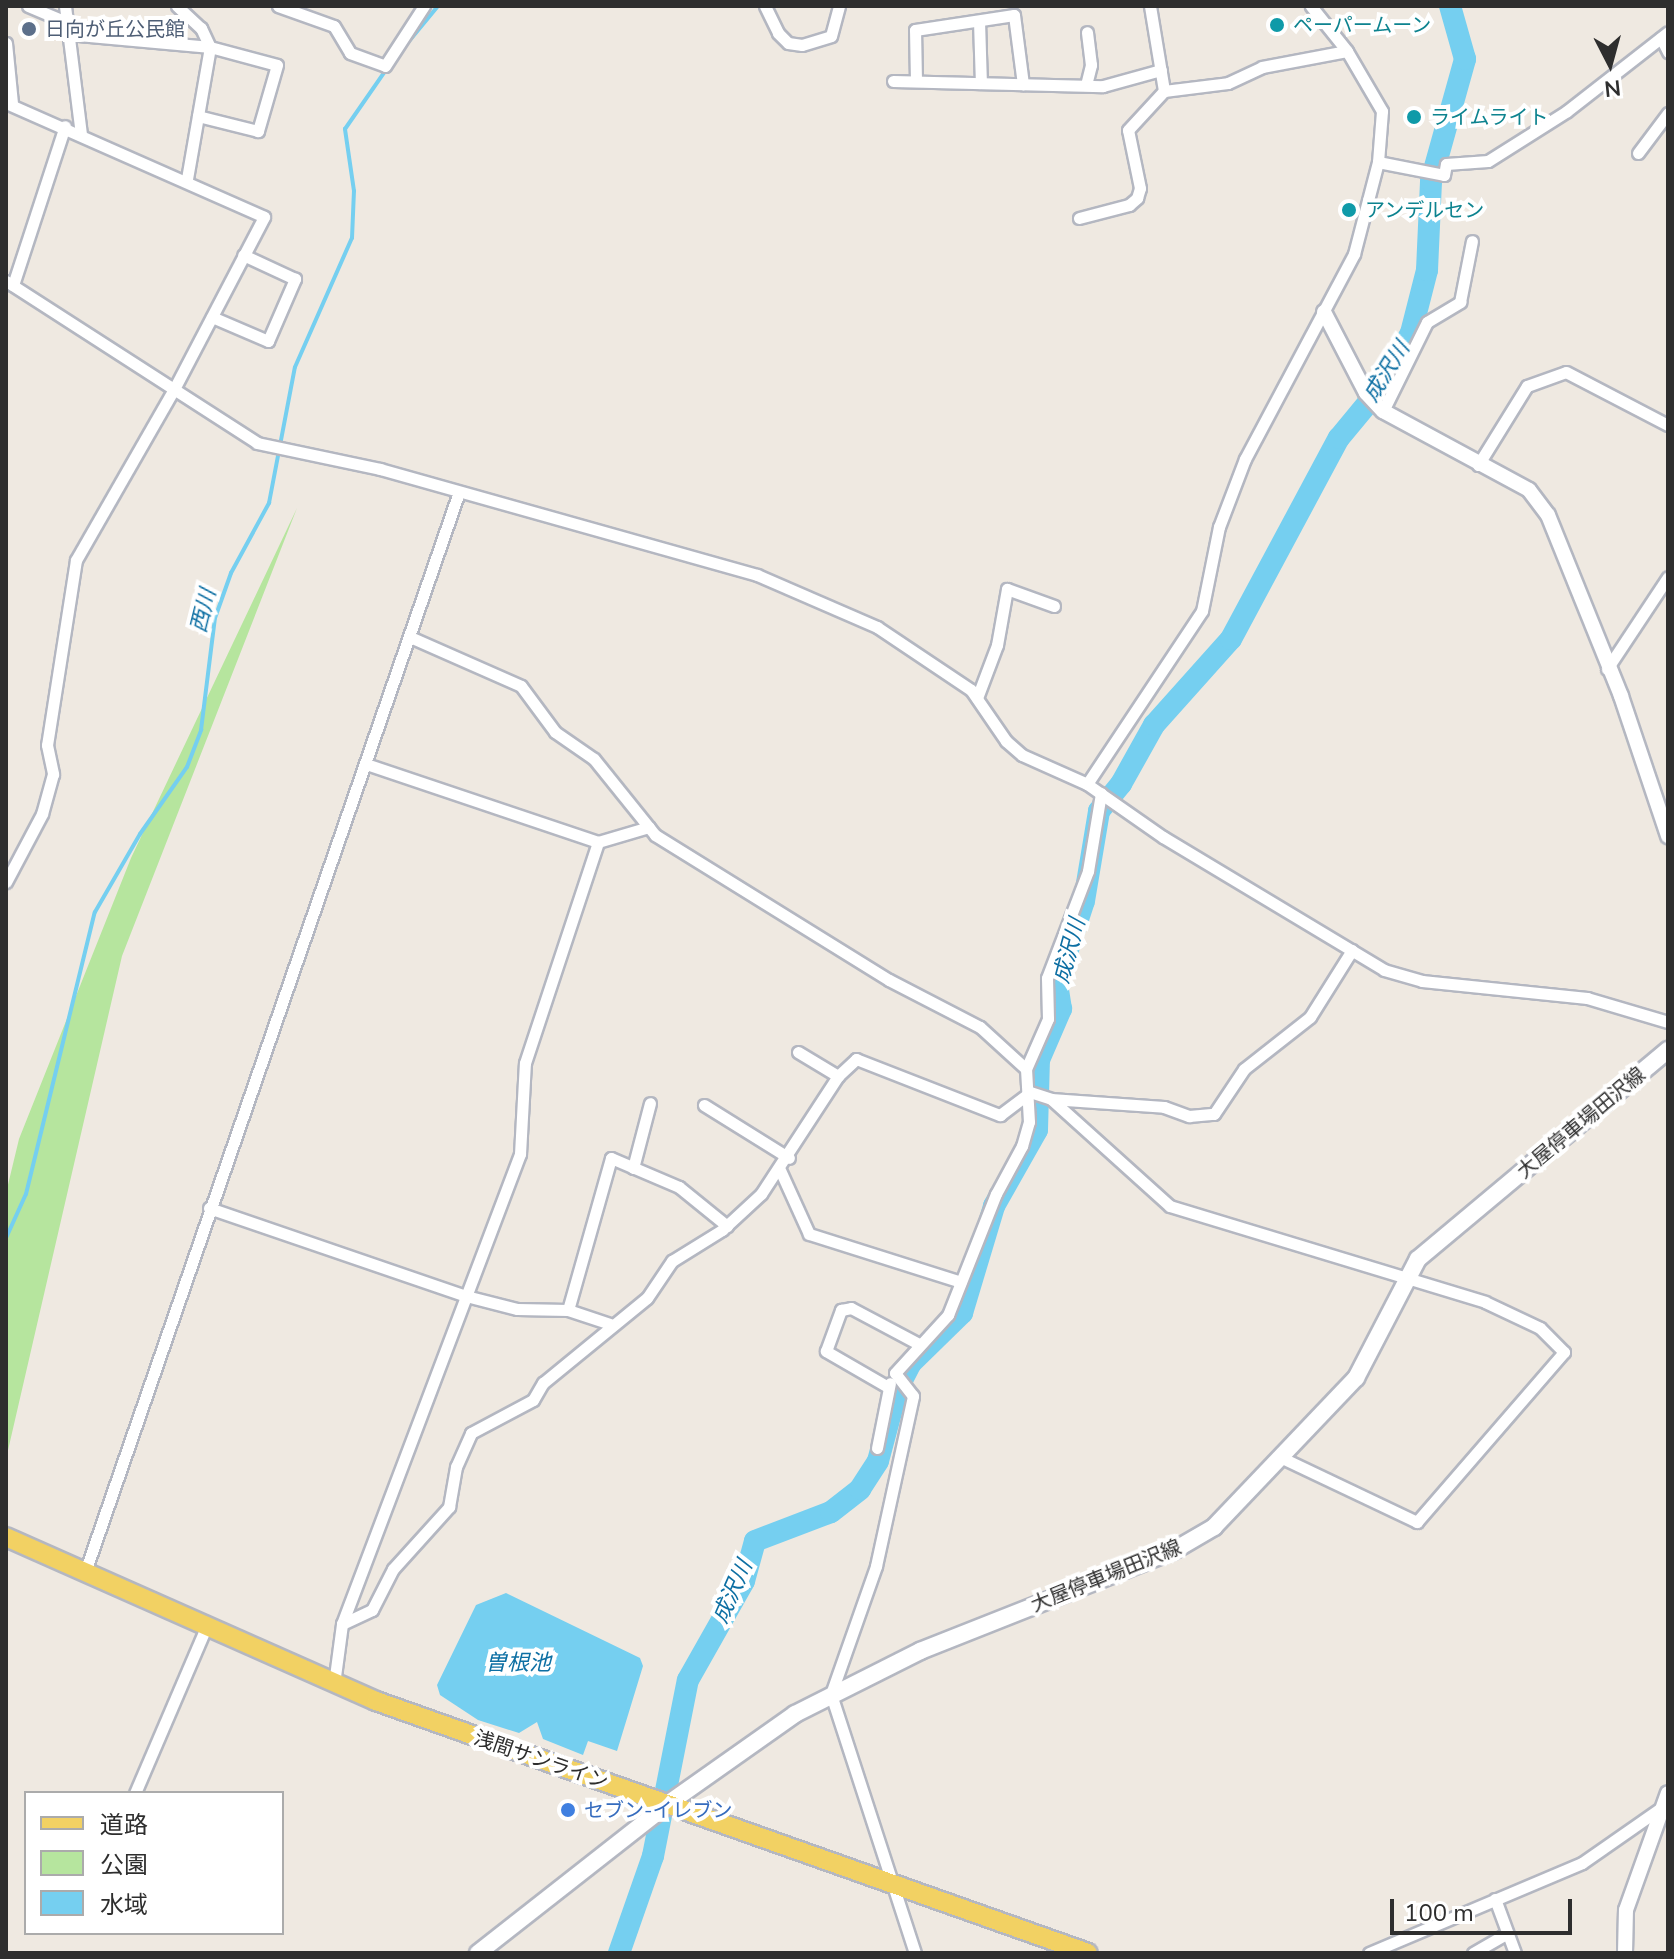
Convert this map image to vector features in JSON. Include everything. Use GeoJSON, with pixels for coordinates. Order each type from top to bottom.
{"type":"FeatureCollection","features":[{"type":"Feature","properties":{"kind":"main road","name":"大屋停車場田沢線"},"geometry":{"type":"LineString","coordinates":[[478,1953],[659,1806],[831,1694],[920,1651],[1186,1544],[1214,1527],[1356,1378],[1408,1275],[1428,1251],[1668,1050]]}},
{"type":"Feature","properties":{"kind":"main road","name":"浅間サンライン"},"geometry":{"type":"LineString","coordinates":[[6,1537],[334,1684],[659,1806],[891,1880],[1088,1953]]}},
{"type":"Feature","properties":{"kind":"street"},"geometry":{"type":"LineString","coordinates":[[28,6],[67,28],[210,47],[277,65],[258,131],[198,116]]}},
{"type":"Feature","properties":{"kind":"street"},"geometry":{"type":"LineString","coordinates":[[65,6],[81,134]]}},
{"type":"Feature","properties":{"kind":"street"},"geometry":{"type":"LineString","coordinates":[[177,6],[201,28],[210,47],[187,179]]}},
{"type":"Feature","properties":{"kind":"street"},"geometry":{"type":"LineString","coordinates":[[278,6],[334,26],[350,53],[385,66],[424,6]]}},
{"type":"Feature","properties":{"kind":"street"},"geometry":{"type":"LineString","coordinates":[[765,6],[778,33],[788,43],[802,45],[831,36],[839,6]]}},
{"type":"Feature","properties":{"kind":"street"},"geometry":{"type":"LineString","coordinates":[[1150,6],[1164,91]]}},
{"type":"Feature","properties":{"kind":"street"},"geometry":{"type":"LineString","coordinates":[[1087,784],[1202,611],[1219,527],[1245,459],[1354,254],[1378,162],[1382,111],[1347,51],[1311,6]]}},
{"type":"Feature","properties":{"kind":"street"},"geometry":{"type":"LineString","coordinates":[[916,81],[915,30],[1014,15],[1023,84]]}},
{"type":"Feature","properties":{"kind":"street"},"geometry":{"type":"LineString","coordinates":[[979,21],[981,83]]}},
{"type":"Feature","properties":{"kind":"street"},"geometry":{"type":"LineString","coordinates":[[1086,85],[1091,65],[1087,32]]}},
{"type":"Feature","properties":{"kind":"street"},"geometry":{"type":"LineString","coordinates":[[1378,162],[1440,175],[1446,164],[1488,161],[1523,142],[1665,35],[1668,52]]}},
{"type":"Feature","properties":{"kind":"street"},"geometry":{"type":"LineString","coordinates":[[6,43],[9,103],[187,179],[264,217],[174,389],[76,560],[47,745],[53,774],[42,814],[6,882]]}},
{"type":"Feature","properties":{"kind":"street"},"geometry":{"type":"LineString","coordinates":[[1079,218],[1129,205],[1137,198],[1140,188],[1128,130],[1164,91],[1228,83],[1262,67],[1347,51]]}},
{"type":"Feature","properties":{"kind":"street"},"geometry":{"type":"LineString","coordinates":[[893,81],[1103,86],[1161,70]]}},
{"type":"Feature","properties":{"kind":"street"},"geometry":{"type":"LineString","coordinates":[[1638,153],[1668,113]]}},
{"type":"Feature","properties":{"kind":"street"},"geometry":{"type":"LineString","coordinates":[[65,126],[10,283],[257,443],[353,462],[757,575],[877,627],[947,670],[977,698],[1006,741],[1022,755],[1087,784],[1384,970],[1422,981],[1587,998],[1668,1022]]}},
{"type":"Feature","properties":{"kind":"street"},"geometry":{"type":"LineString","coordinates":[[1380,408],[1427,322],[1460,302],[1472,241]]}},
{"type":"Feature","properties":{"kind":"street"},"geometry":{"type":"LineString","coordinates":[[212,317],[268,341],[295,279],[243,255]]}},
{"type":"Feature","properties":{"kind":"street"},"geometry":{"type":"LineString","coordinates":[[1324,312],[1366,393],[1380,408],[1478,465],[1529,490],[1548,515],[1668,836]]}},
{"type":"Feature","properties":{"kind":"street"},"geometry":{"type":"LineString","coordinates":[[1478,465],[1527,386],[1566,372],[1668,425]]}},
{"type":"Feature","properties":{"kind":"street"},"geometry":{"type":"LineString","coordinates":[[85,1572],[459,492]]}},
{"type":"Feature","properties":{"kind":"street"},"geometry":{"type":"LineString","coordinates":[[1607,669],[1668,577]]}},
{"type":"Feature","properties":{"kind":"street"},"geometry":{"type":"LineString","coordinates":[[977,698],[997,645],[1007,589],[1054,606]]}},
{"type":"Feature","properties":{"kind":"street"},"geometry":{"type":"LineString","coordinates":[[410,637],[521,686],[555,732],[594,759],[649,827],[691,860],[771,903],[889,980],[980,1027],[1026,1069],[1033,1093],[1022,1146],[996,1194],[948,1315],[919,1344],[888,1387],[877,1448]]}},
{"type":"Feature","properties":{"kind":"street"},"geometry":{"type":"LineString","coordinates":[[366,764],[598,842],[649,827]]}},
{"type":"Feature","properties":{"kind":"street"},"geometry":{"type":"LineString","coordinates":[[1026,1069],[1048,1019],[1047,978],[1088,871],[1104,795]]}},
{"type":"Feature","properties":{"kind":"street"},"geometry":{"type":"LineString","coordinates":[[334,1684],[342,1624],[520,1154],[525,1063],[598,842]]}},
{"type":"Feature","properties":{"kind":"street"},"geometry":{"type":"LineString","coordinates":[[1033,1093],[1051,1099],[1164,1107],[1189,1116],[1214,1114],[1244,1069],[1310,1017],[1352,950]]}},
{"type":"Feature","properties":{"kind":"street"},"geometry":{"type":"LineString","coordinates":[[798,1052],[838,1076]]}},
{"type":"Feature","properties":{"kind":"street"},"geometry":{"type":"LineString","coordinates":[[342,1624],[372,1610],[393,1569],[449,1507],[456,1467],[471,1433],[533,1400],[543,1383],[610,1324],[647,1298],[672,1261],[727,1226],[780,1170],[838,1076],[856,1059],[1000,1115],[1033,1093]]}},
{"type":"Feature","properties":{"kind":"street"},"geometry":{"type":"LineString","coordinates":[[1051,1099],[1170,1206],[1290,1245],[1408,1275],[1516,1314],[1564,1352],[1417,1522],[1282,1458]]}},
{"type":"Feature","properties":{"kind":"street"},"geometry":{"type":"LineString","coordinates":[[633,1168],[650,1103]]}},
{"type":"Feature","properties":{"kind":"street"},"geometry":{"type":"LineString","coordinates":[[704,1105],[789,1158]]}},
{"type":"Feature","properties":{"kind":"street"},"geometry":{"type":"LineString","coordinates":[[568,1310],[611,1158],[679,1187],[727,1226]]}},
{"type":"Feature","properties":{"kind":"street"},"geometry":{"type":"LineString","coordinates":[[780,1170],[809,1234],[961,1282]]}},
{"type":"Feature","properties":{"kind":"street"},"geometry":{"type":"LineString","coordinates":[[209,1208],[466,1296],[517,1309],[568,1310],[610,1324]]}},
{"type":"Feature","properties":{"kind":"street"},"geometry":{"type":"LineString","coordinates":[[888,1387],[826,1351],[841,1310],[851,1308],[919,1344]]}},
{"type":"Feature","properties":{"kind":"street"},"geometry":{"type":"LineString","coordinates":[[897,1375],[913,1396],[876,1566],[831,1694],[915,1953]]}},
{"type":"Feature","properties":{"kind":"street"},"geometry":{"type":"LineString","coordinates":[[136,1791],[206,1627]]}},
{"type":"Feature","properties":{"kind":"street"},"geometry":{"type":"LineString","coordinates":[[1625,1953],[1626,1910],[1668,1793]]}},
{"type":"Feature","properties":{"kind":"street"},"geometry":{"type":"LineString","coordinates":[[1369,1953],[1582,1863],[1664,1805]]}},
{"type":"Feature","properties":{"kind":"street"},"geometry":{"type":"LineString","coordinates":[[1495,1899],[1515,1953]]}},
{"type":"Feature","properties":{"kind":"street"},"geometry":{"type":"LineString","coordinates":[[1473,1953],[1506,1934]]}},
{"type":"Feature","properties":{"kind":"green space"},"geometry":{"type":"Polygon","coordinates":[[[297,508],[122,956],[6,1459],[6,1193],[19,1139],[131,858],[297,508]]]}},
{"type":"Feature","properties":{"kind":"water","name":"曽根池"},"geometry":{"type":"Polygon","coordinates":[[[506,1593],[640,1658],[643,1666],[617,1751],[588,1741],[583,1755],[543,1739],[537,1722],[519,1733],[478,1720],[440,1695],[437,1685],[476,1605],[506,1593]]]}},
{"type":"Feature","properties":{"kind":"waterway","name":"西川"},"geometry":{"type":"LineString","coordinates":[[396,57],[438,6]]}},
{"type":"Feature","properties":{"kind":"waterway","name":"成沢川"},"geometry":{"type":"LineString","coordinates":[[619,1953],[653,1856],[688,1680],[744,1581],[755,1541],[831,1512],[860,1489],[878,1461],[897,1390],[910,1364],[962,1313],[994,1206],[1037,1130],[1039,1060],[1061,1009],[1057,983],[1084,901],[1099,811],[1121,784],[1154,725],[1231,639],[1339,438],[1382,386],[1411,333],[1427,270],[1431,181],[1465,59],[1450,6]]}},
{"type":"Feature","properties":{"kind":"waterway","name":"西川"},"geometry":{"type":"LineString","coordinates":[[6,1238],[26,1194],[95,912],[140,834],[187,767],[201,730],[215,618],[231,573],[269,503],[295,367],[352,238],[354,191],[345,129],[388,67]]}},
{"type":"Feature","properties":{"kind":"place","name":"ペーパームーン"},"geometry":{"type":"Point","coordinates":[1277,25]}},
{"type":"Feature","properties":{"kind":"place","name":"日向が丘公民館"},"geometry":{"type":"Point","coordinates":[29,29]}},
{"type":"Feature","properties":{"kind":"place","name":"ライムライト"},"geometry":{"type":"Point","coordinates":[1414,117]}},
{"type":"Feature","properties":{"kind":"place","name":"アンデルセン"},"geometry":{"type":"Point","coordinates":[1349,210]}},
{"type":"Feature","properties":{"kind":"place","name":"セブン-イレブン"},"geometry":{"type":"Point","coordinates":[568,1810]}}]}
